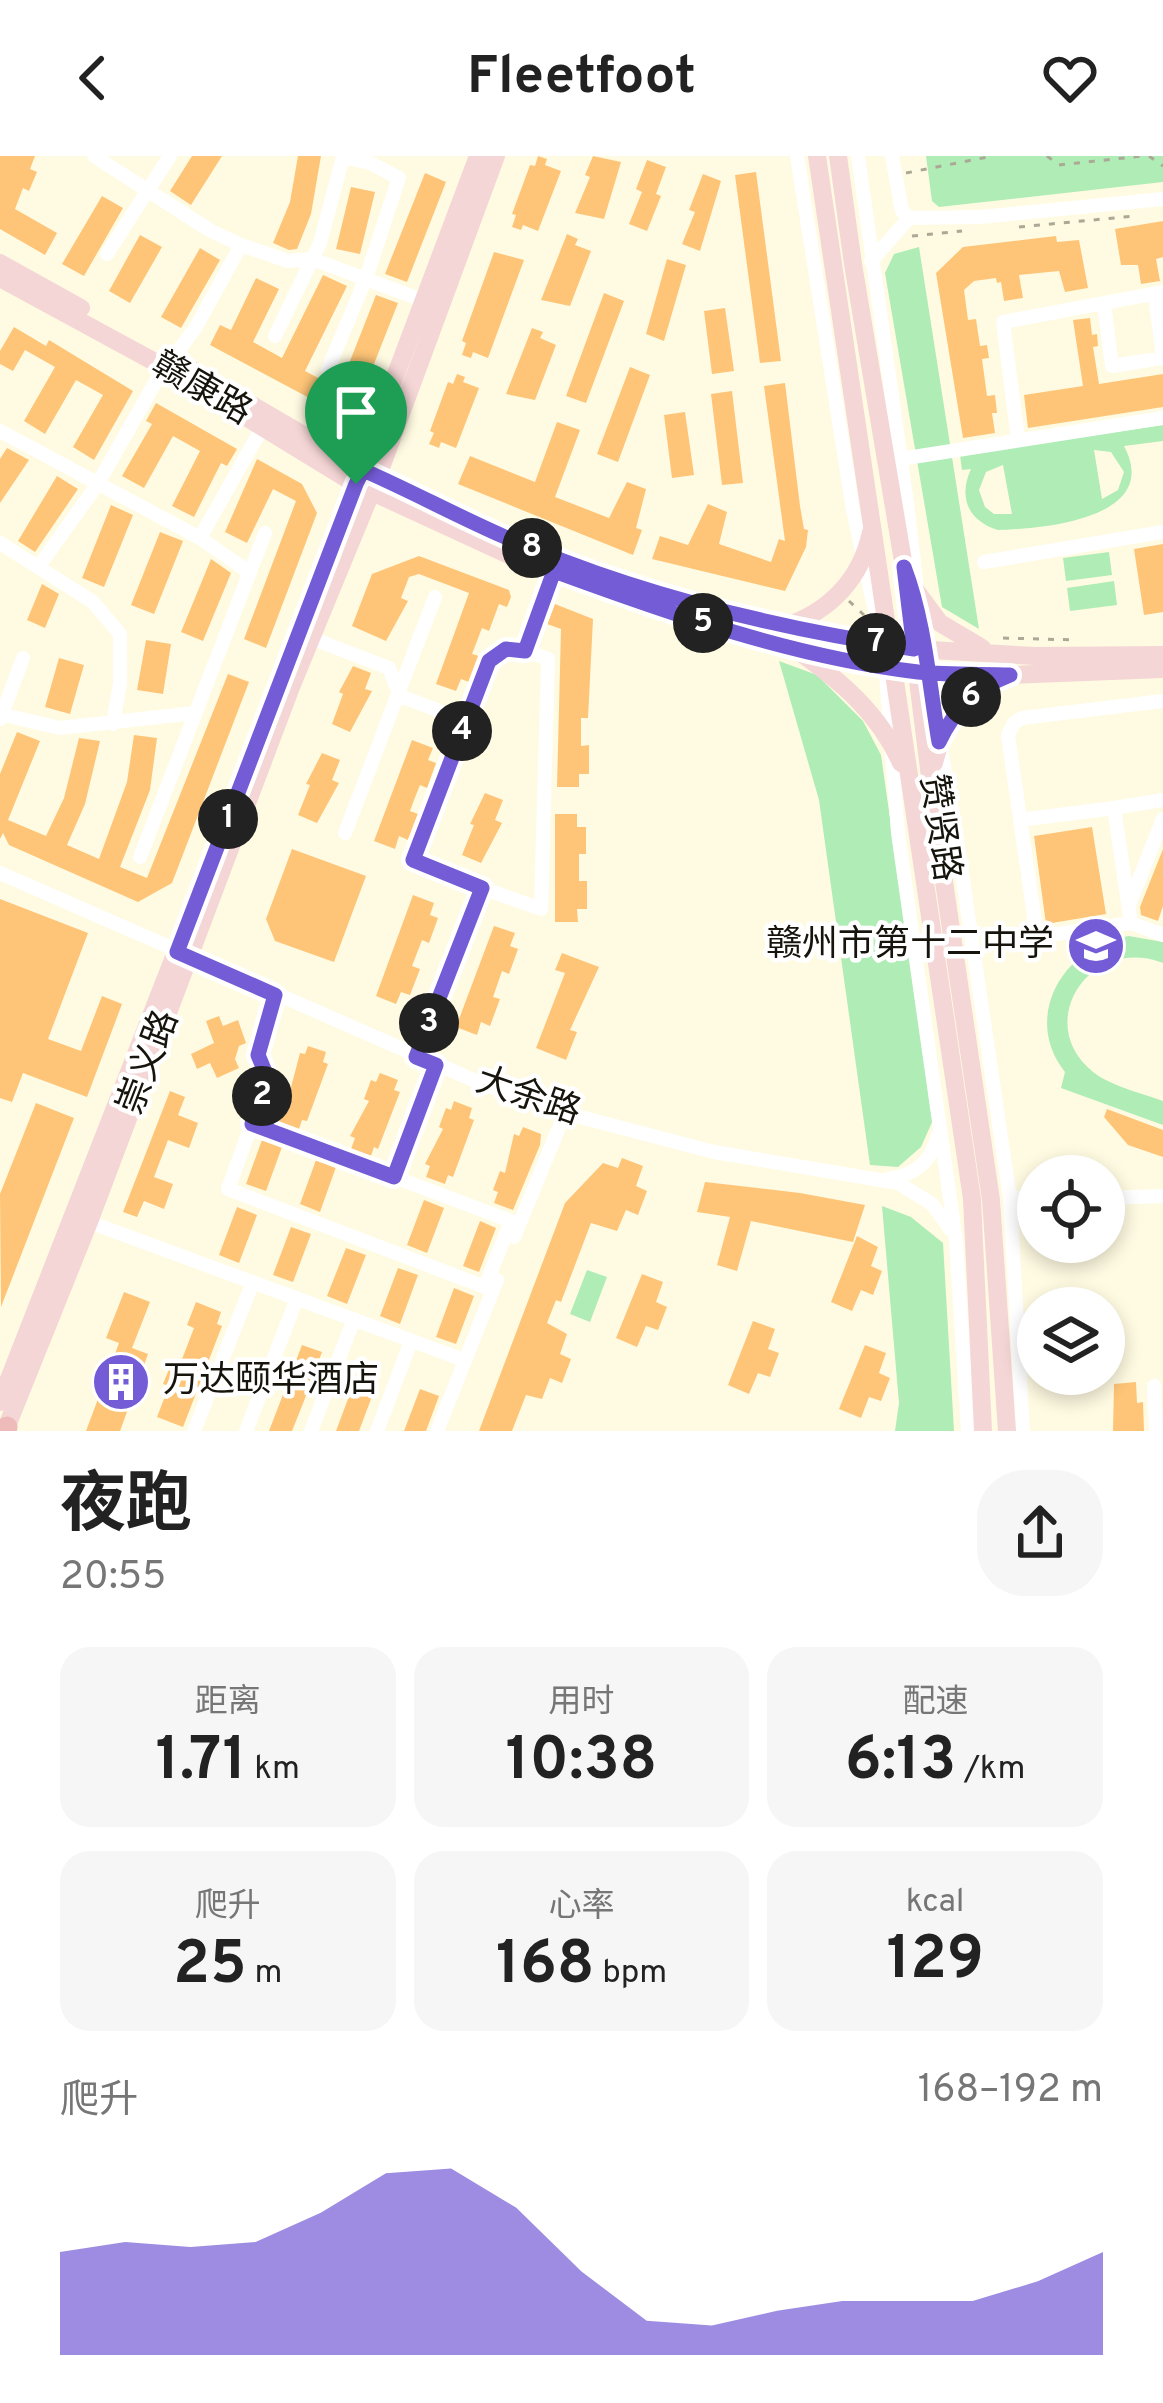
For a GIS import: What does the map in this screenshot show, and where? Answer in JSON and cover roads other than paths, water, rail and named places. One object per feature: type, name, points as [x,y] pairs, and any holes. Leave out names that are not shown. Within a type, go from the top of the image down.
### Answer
[{"type":"main road","name":"崇义路","points":[[0,1402],[311,638],[478,156]]},
{"type":"main road","name":"崇义路","points":[[6,1430],[89,1222],[183,955],[496,156]]},
{"type":"main road","name":"赞贤路","points":[[818,156],[872,516],[889,667],[972,1198],[983,1431]]},
{"type":"main road","name":"赞贤路","points":[[838,156],[919,650],[932,785],[992,1200],[1007,1431]]},
{"type":"main road","name":"赣康路","points":[[0,263],[367,481],[630,584],[889,667],[922,672],[1163,655]]},
{"type":"main road","name":"赣康路","points":[[0,278],[168,363],[263,426],[507,554],[675,616],[1010,665],[1163,669]]},
{"type":"main road","points":[[872,516],[865,555],[853,577],[835,598],[786,634],[854,695],[893,746],[906,773],[911,802]]},
{"type":"main road","points":[[904,567],[931,614],[962,639],[1010,665],[965,702],[939,742],[932,785]]},
{"type":"street","points":[[94,156],[241,245],[288,262],[312,259],[425,301]]},
{"type":"street","points":[[107,254],[170,156]]},
{"type":"street","points":[[275,336],[312,259],[344,156],[400,178],[366,278],[328,368]]},
{"type":"street","points":[[796,156],[853,511],[886,645]]},
{"type":"street","points":[[858,156],[917,594],[919,650]]},
{"type":"street","points":[[892,156],[902,211],[909,218],[980,218],[1163,199]]},
{"type":"street","points":[[871,261],[909,218]]},
{"type":"street","points":[[40,566],[97,485],[168,363],[196,327],[241,245]]},
{"type":"street","points":[[1018,440],[1004,322],[1159,294],[1162,358],[1112,366],[1104,304]]},
{"type":"street","points":[[900,459],[1163,418]]},
{"type":"street","points":[[200,538],[263,426]]},
{"type":"street","points":[[0,431],[200,538],[249,572]]},
{"type":"street","points":[[984,562],[1163,532]]},
{"type":"street","points":[[140,857],[265,533]]},
{"type":"street","points":[[0,543],[93,602],[120,634],[120,683],[113,724]]},
{"type":"street","points":[[525,651],[554,571]]},
{"type":"street","points":[[345,833],[435,597]]},
{"type":"street","points":[[311,638],[389,668],[400,696],[466,722]]},
{"type":"street","points":[[506,649],[525,651],[548,659],[541,909],[413,860],[492,656],[506,649]]},
{"type":"street","points":[[23,658],[0,716],[60,728],[195,713]]},
{"type":"street","points":[[889,667],[898,833],[956,1241],[968,1431]]},
{"type":"street","points":[[922,672],[939,742],[1010,1198],[1023,1431]]},
{"type":"street","points":[[1163,701],[1022,718],[1008,735],[1037,937],[1129,915],[1163,935]]},
{"type":"street","points":[[1020,820],[1163,800]]},
{"type":"street","points":[[1114,808],[1129,915]]},
{"type":"street","points":[[1129,915],[1163,819]]},
{"type":"street","name":"大余路","points":[[0,872],[416,1057],[565,1113],[714,1152],[898,1183],[923,1197],[946,1220],[956,1241]]},
{"type":"street","points":[[416,1057],[482,888]]},
{"type":"street","points":[[252,1124],[511,1222],[485,1287],[228,1189],[268,1079],[258,1055],[275,995]]},
{"type":"street","points":[[876,1180],[909,1174],[933,1151],[951,1054]]},
{"type":"street","points":[[394,1177],[436,1065]]},
{"type":"street","points":[[973,1066],[997,1112]]},
{"type":"street","points":[[436,1431],[565,1113]]},
{"type":"street","points":[[1125,1197],[1163,1196]]},
{"type":"street","points":[[1010,1198],[1017,1198]]},
{"type":"street","points":[[89,1222],[464,1360]]},
{"type":"street","points":[[956,1241],[976,1292]]},
{"type":"street","points":[[1000,1314],[1013,1258]]},
{"type":"street","points":[[194,1431],[254,1282]]},
{"type":"street","points":[[246,1431],[297,1298]]},
{"type":"street","points":[[311,1431],[354,1319]]},
{"type":"street","points":[[377,1431],[411,1341]]},
{"type":"street","points":[[1154,1386],[1156,1431]]},
{"type":"place","name":"赣州市第十二中学","points":[[1096,946]]},
{"type":"place","name":"万达颐华酒店","points":[[121,1382]]}]
